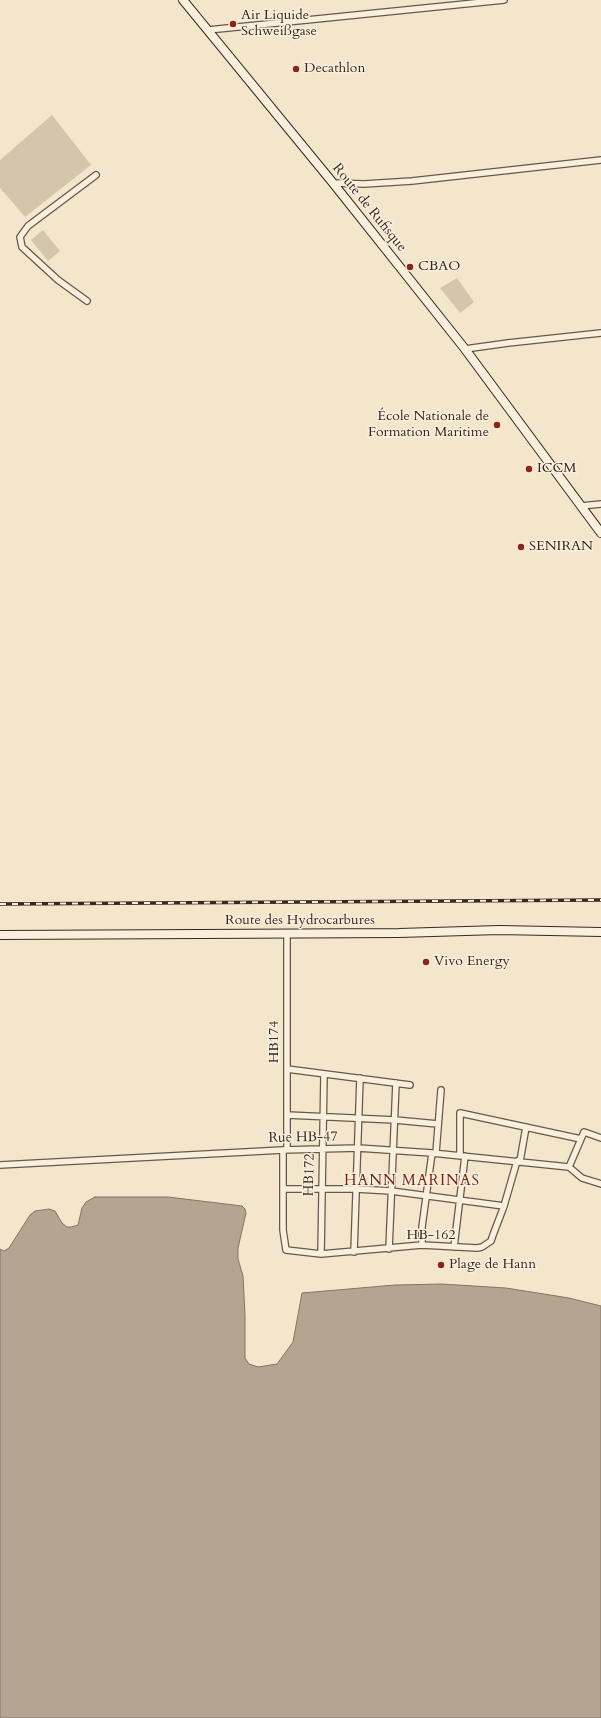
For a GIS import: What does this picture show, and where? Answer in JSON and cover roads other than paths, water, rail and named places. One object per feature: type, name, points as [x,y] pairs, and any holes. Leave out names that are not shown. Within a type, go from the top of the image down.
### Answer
[{"type":"main road","name":"Route de Rufisque","points":[[183,0],[333,183],[466,349],[601,533]]},
{"type":"main road","name":"Route des Hydrocarbures","points":[[0,935],[287,934],[492,930],[601,932]]},
{"type":"street","points":[[208,30],[504,0]]},
{"type":"street","points":[[333,183],[364,184],[412,181],[601,160]]},
{"type":"street","points":[[87,301],[58,280],[22,247],[20,237],[28,226],[96,175]]},
{"type":"street","points":[[466,349],[601,333]]},
{"type":"street","points":[[581,506],[601,504]]},
{"type":"street","name":"HB174","points":[[286,1250],[283,1230],[283,1189],[287,1115],[287,934]]},
{"type":"street","points":[[287,1069],[410,1085]]},
{"type":"street","name":"HB172","points":[[321,1254],[324,1074]]},
{"type":"street","points":[[354,1252],[360,1078]]},
{"type":"street","points":[[389,1249],[396,1083]]},
{"type":"street","points":[[422,1245],[422,1227],[426,1194],[434,1153],[441,1090]]},
{"type":"street","points":[[454,1247],[460,1199],[463,1156],[460,1113],[581,1139]]},
{"type":"street","points":[[287,1115],[395,1120],[438,1124]]},
{"type":"street","name":"HB-162","points":[[286,1250],[321,1254],[422,1245],[477,1248],[488,1244],[504,1206],[518,1161],[526,1127]]},
{"type":"street","points":[[569,1167],[584,1132],[601,1138]]},
{"type":"street","name":"Rue HB-47","points":[[0,1165],[323,1148],[358,1148],[434,1153],[569,1167],[582,1178],[601,1184]]},
{"type":"street","points":[[283,1189],[356,1189],[391,1191],[426,1194],[504,1206]]},
{"type":"railway","points":[[0,904],[601,900]]},
{"type":"place","name":"Air Liquide Schweißgase","points":[[233,24]]},
{"type":"place","name":"Decathlon","points":[[296,69]]},
{"type":"place","name":"CBAO","points":[[410,267]]},
{"type":"place","name":"École Nationale de Formation Maritime","points":[[497,425]]},
{"type":"place","name":"ICCM","points":[[529,469]]},
{"type":"place","name":"SENIRAN","points":[[521,547]]},
{"type":"place","name":"Vivo Energy","points":[[426,962]]},
{"type":"place","name":"Plage de Hann","points":[[441,1265]]},
{"type":"district","name":"HANN MARINAS","points":[[412,1182]]}]
